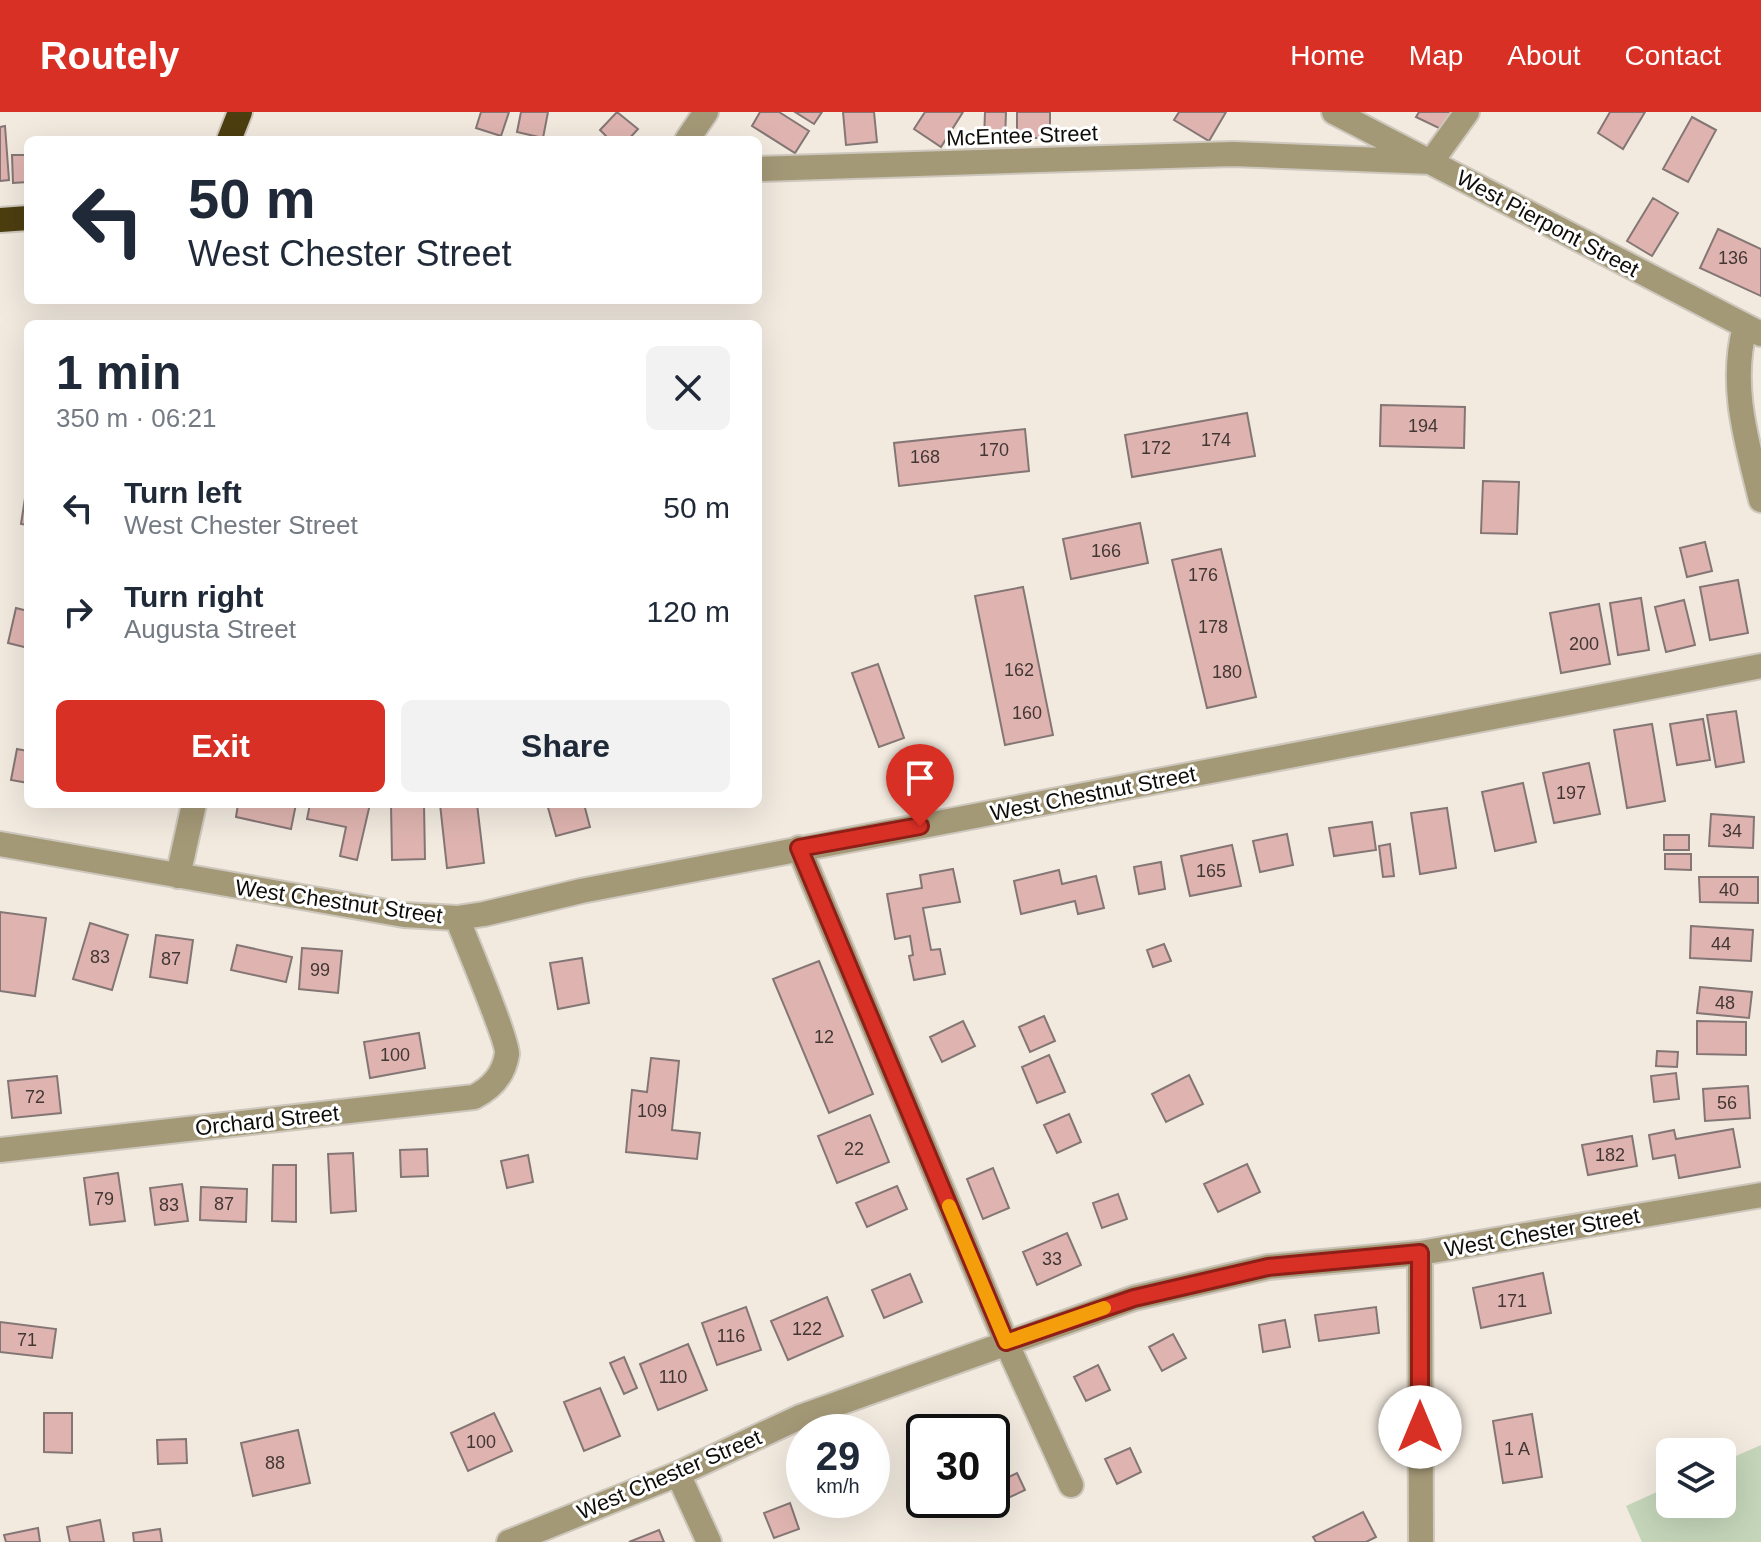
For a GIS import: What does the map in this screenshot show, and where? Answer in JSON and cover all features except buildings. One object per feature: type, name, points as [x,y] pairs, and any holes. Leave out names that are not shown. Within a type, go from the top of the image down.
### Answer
[{"type":"highway","points":[[231,136],[240,112]]},
{"type":"highway","points":[[0,220],[24,218]]},
{"type":"street","points":[[690,136],[706,112]]},
{"type":"street","name":"West Pierpont Street","points":[[1334,112],[1753,330]]},
{"type":"street","points":[[1431,162],[1467,112]]},
{"type":"street","name":"McEntee Street","points":[[762,169],[1233,154],[1431,162]]},
{"type":"street","points":[[1753,330],[1738,353],[1737,382],[1754,429],[1761,500]]},
{"type":"street","name":"West Chestnut Street","points":[[0,844],[404,915],[457,918],[799,848],[1761,666]]},
{"type":"street","points":[[178,876],[193,808]]},
{"type":"street","points":[[799,848],[1006,1342],[1071,1485]]},
{"type":"street","name":"Orchard Street","points":[[0,1150],[474,1097],[498,1080],[508,1052],[457,918]]},
{"type":"street","name":"West Chester Street","points":[[509,1542],[678,1474],[800,1417],[1134,1298],[1268,1267],[1420,1253],[1761,1195]]},
{"type":"street","points":[[1420,1253],[1421,1542]]},
{"type":"street","points":[[678,1474],[709,1542]]},
{"type":"green space","points":[[1761,1445],[1761,1542],[1642,1542],[1626,1506],[1656,1492],[1656,1518],[1736,1518],[1736,1456]]},
{"type":"slow traffic","points":[[949,1206],[1006,1342],[1104,1308]]},
{"type":"route","points":[[920,826],[799,848],[1006,1342],[1134,1298],[1268,1267],[1420,1253],[1420,1427]]}]
